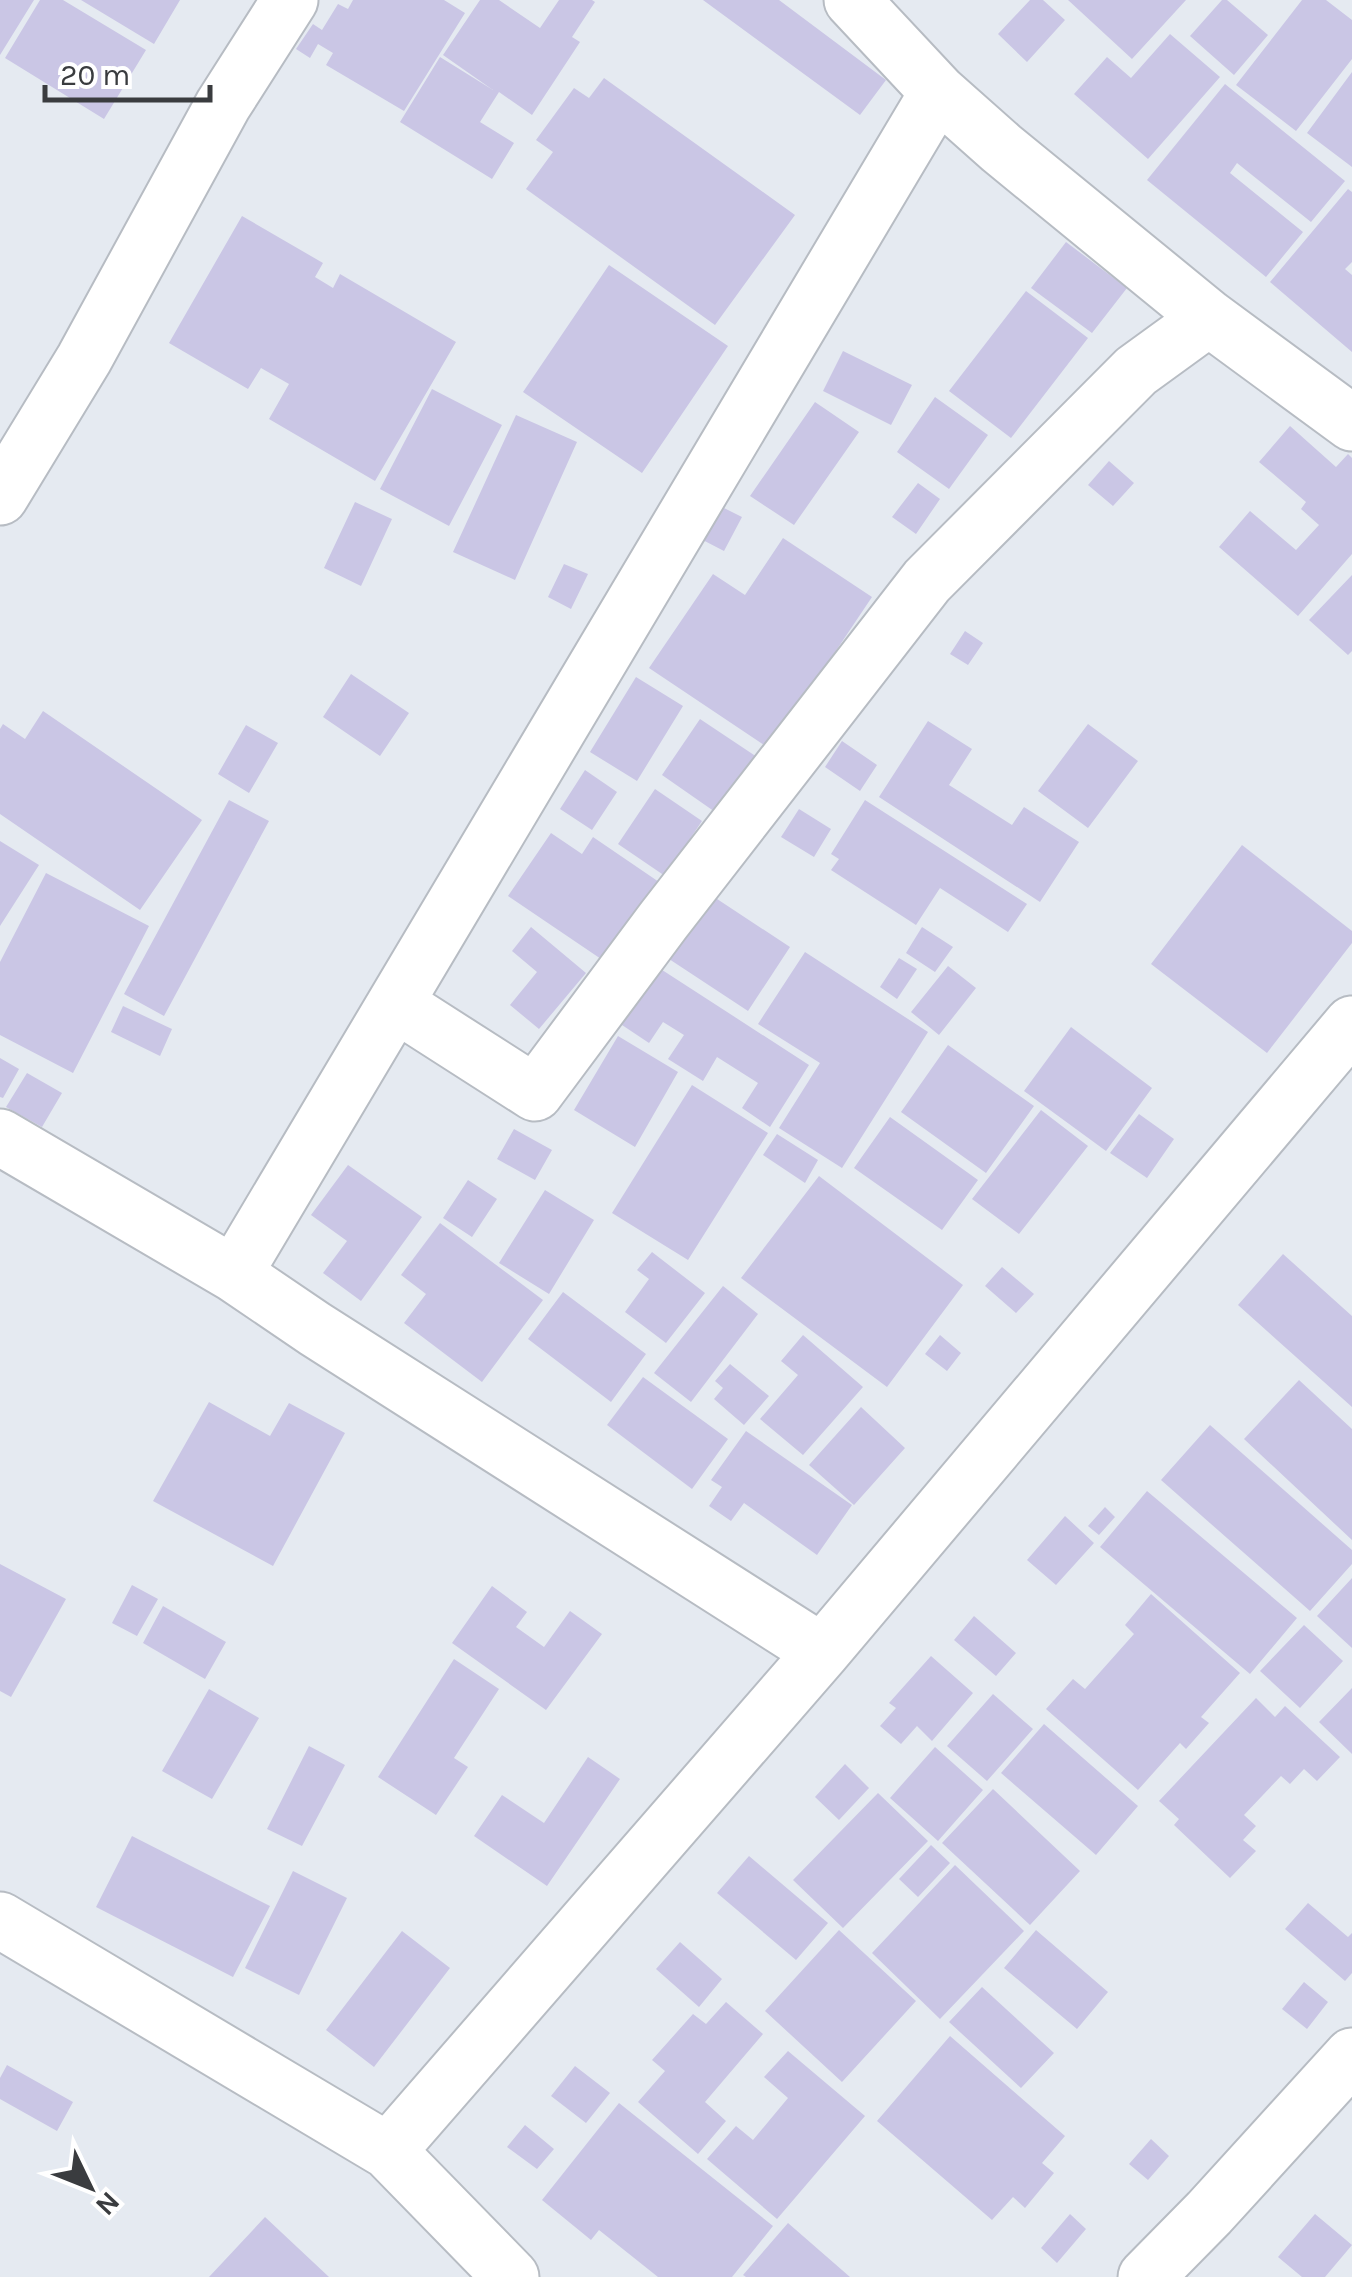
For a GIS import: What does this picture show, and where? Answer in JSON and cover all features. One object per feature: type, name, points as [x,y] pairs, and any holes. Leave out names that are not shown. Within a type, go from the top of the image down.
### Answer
[{"type":"street","points":[[0,498],[84,358],[224,105],[290,0]]},
{"type":"street","points":[[852,0],[938,92],[1001,148],[1209,318],[1352,423]]},
{"type":"street","points":[[234,1274],[938,92]]},
{"type":"street","points":[[396,1004],[535,1093],[926,581],[1136,371],[1209,318]]},
{"type":"street","points":[[388,2151],[822,1652],[1352,1024]]},
{"type":"street","points":[[0,1137],[234,1274],[822,1652]]},
{"type":"street","points":[[0,1920],[388,2151],[511,2277]]},
{"type":"street","points":[[1146,2277],[1344,2080]]},
{"type":"building","points":[[0,0],[34,0],[0,55]]},
{"type":"building","points":[[40,0],[63,0],[146,50],[104,119],[5,58]]},
{"type":"building","points":[[81,0],[180,0],[154,44]]},
{"type":"building","points":[[353,0],[444,0],[465,13],[404,111],[326,65],[333,53],[318,44],[310,58],[296,49],[313,24],[322,30],[338,4],[348,9]]},
{"type":"building","points":[[480,0],[499,0],[540,28],[559,0],[595,2],[572,37],[580,42],[532,115],[499,92],[480,122],[514,143],[492,179],[400,122],[440,57],[493,90],[443,55]]},
{"type":"building","points":[[703,0],[779,0],[886,80],[860,115]]},
{"type":"building","points":[[1030,0],[1043,0],[1065,20],[1027,62],[998,34]]},
{"type":"building","points":[[1068,0],[1186,0],[1132,59]]},
{"type":"building","points":[[1222,0],[1227,0],[1268,35],[1234,75],[1190,36]]},
{"type":"building","points":[[1302,0],[1326,0],[1352,20],[1352,59],[1296,131],[1236,85]]},
{"type":"building","points":[[1170,34],[1220,77],[1148,159],[1074,94],[1107,57],[1131,78]]},
{"type":"building","points":[[1352,72],[1352,167],[1307,133]]},
{"type":"building","points":[[604,78],[795,215],[715,325],[526,189],[553,152],[536,140],[574,88],[589,98]]},
{"type":"building","points":[[1225,84],[1345,181],[1311,222],[1237,163],[1230,173],[1303,232],[1266,277],[1147,180]]},
{"type":"building","points":[[1348,189],[1352,192],[1352,262],[1345,269],[1352,275],[1352,352],[1270,282]]},
{"type":"building","points":[[242,216],[323,263],[315,277],[333,288],[340,274],[456,342],[375,481],[269,419],[289,384],[261,368],[248,389],[169,343]]},
{"type":"building","points":[[1066,242],[1127,288],[1092,333],[1031,288]]},
{"type":"building","points":[[609,265],[728,346],[642,473],[523,392]]},
{"type":"building","points":[[1026,291],[1088,338],[1011,438],[949,391]]},
{"type":"building","points":[[843,351],[912,385],[891,425],[823,391]]},
{"type":"building","points":[[432,389],[502,425],[449,526],[380,489]]},
{"type":"building","points":[[935,397],[988,435],[949,489],[897,452]]},
{"type":"building","points":[[815,402],[859,432],[794,525],[750,496]]},
{"type":"building","points":[[516,415],[577,442],[515,580],[453,552]]},
{"type":"building","points":[[1290,426],[1336,467],[1348,454],[1352,458],[1352,554],[1298,616],[1219,547],[1250,511],[1296,550],[1319,525],[1301,509],[1306,502],[1259,462]]},
{"type":"building","points":[[1109,461],[1134,483],[1113,506],[1088,485]]},
{"type":"building","points":[[918,483],[940,499],[916,534],[892,517]]},
{"type":"building","points":[[355,502],[392,519],[361,586],[324,568]]},
{"type":"building","points":[[714,503],[742,517],[724,551],[697,537]]},
{"type":"building","points":[[783,538],[872,597],[770,749],[649,668],[713,574],[745,595]]},
{"type":"building","points":[[564,564],[588,574],[571,609],[548,597]]},
{"type":"building","points":[[1352,575],[1352,651],[1348,655],[1309,620]]},
{"type":"building","points":[[965,631],[983,643],[968,665],[950,654]]},
{"type":"building","points":[[351,674],[409,713],[380,756],[323,717]]},
{"type":"building","points":[[636,677],[683,706],[637,781],[590,752]]},
{"type":"building","points":[[43,711],[202,820],[140,910],[0,814],[0,729],[3,724],[25,739]]},
{"type":"building","points":[[700,719],[757,757],[718,814],[662,775]]},
{"type":"building","points":[[928,721],[972,749],[949,785],[1012,825],[1024,807],[1079,842],[1040,902],[879,797]]},
{"type":"building","points":[[1088,724],[1138,761],[1088,828],[1038,791]]},
{"type":"building","points":[[246,725],[278,743],[249,793],[218,774]]},
{"type":"building","points":[[842,741],[877,765],[860,791],[825,767]]},
{"type":"building","points":[[585,770],[617,792],[592,830],[560,809]]},
{"type":"building","points":[[655,789],[702,821],[665,876],[618,844]]},
{"type":"building","points":[[229,800],[269,821],[164,1016],[124,994]]},
{"type":"building","points":[[865,800],[1027,904],[1008,932],[940,888],[916,925],[831,870],[839,859],[831,854]]},
{"type":"building","points":[[799,809],[831,829],[814,857],[781,837]]},
{"type":"building","points":[[551,833],[582,854],[593,837],[659,882],[604,961],[508,896]]},
{"type":"building","points":[[0,841],[39,865],[0,926]]},
{"type":"building","points":[[1242,845],[1352,931],[1352,943],[1267,1053],[1151,964]]},
{"type":"building","points":[[46,873],[149,926],[73,1073],[0,1035],[0,962]]},
{"type":"building","points":[[708,893],[790,947],[748,1011],[666,957]]},
{"type":"building","points":[[531,927],[586,973],[539,1029],[510,1005],[537,972],[512,951]]},
{"type":"building","points":[[922,927],[953,947],[935,972],[906,953]]},
{"type":"building","points":[[805,952],[928,1032],[842,1168],[779,1128],[820,1063],[758,1024]]},
{"type":"building","points":[[899,958],[917,969],[897,999],[880,987]]},
{"type":"building","points":[[656,966],[809,1065],[770,1127],[742,1108],[758,1083],[717,1057],[703,1081],[668,1059],[684,1035],[663,1022],[649,1043],[619,1023]]},
{"type":"building","points":[[948,966],[976,988],[939,1035],[911,1012]]},
{"type":"building","points":[[123,1006],[172,1029],[160,1056],[111,1032]]},
{"type":"building","points":[[1071,1027],[1152,1088],[1106,1151],[1024,1091]]},
{"type":"building","points":[[618,1036],[678,1072],[635,1147],[574,1110]]},
{"type":"building","points":[[948,1045],[1034,1106],[986,1173],[901,1112]]},
{"type":"building","points":[[0,1058],[19,1069],[3,1098],[0,1097]]},
{"type":"building","points":[[27,1073],[62,1093],[42,1127],[6,1107]]},
{"type":"building","points":[[692,1085],[768,1133],[688,1260],[612,1213]]},
{"type":"building","points":[[1041,1110],[1088,1146],[1019,1234],[972,1199]]},
{"type":"building","points":[[1139,1114],[1174,1139],[1147,1178],[1110,1153]]},
{"type":"building","points":[[890,1117],[978,1180],[942,1230],[854,1168]]},
{"type":"building","points":[[514,1129],[552,1150],[535,1180],[497,1159]]},
{"type":"building","points":[[777,1134],[818,1160],[805,1183],[763,1155]]},
{"type":"building","points":[[348,1165],[422,1217],[361,1301],[323,1273],[347,1241],[311,1215]]},
{"type":"building","points":[[819,1176],[963,1285],[887,1387],[741,1278]]},
{"type":"building","points":[[468,1180],[497,1199],[472,1237],[443,1218]]},
{"type":"building","points":[[545,1190],[594,1220],[549,1294],[499,1263]]},
{"type":"building","points":[[440,1223],[543,1300],[482,1382],[404,1323],[426,1294],[401,1275]]},
{"type":"building","points":[[652,1252],[705,1293],[666,1343],[625,1312],[649,1279],[637,1270]]},
{"type":"building","points":[[1283,1254],[1352,1316],[1352,1407],[1238,1305]]},
{"type":"building","points":[[1002,1267],[1034,1294],[1016,1313],[985,1286]]},
{"type":"building","points":[[723,1286],[758,1314],[691,1402],[654,1373]]},
{"type":"building","points":[[563,1292],[646,1354],[611,1402],[528,1339]]},
{"type":"building","points":[[803,1335],[863,1387],[803,1455],[760,1419],[798,1375],[781,1361]]},
{"type":"building","points":[[940,1335],[961,1353],[947,1371],[925,1354]]},
{"type":"building","points":[[730,1364],[769,1396],[744,1425],[714,1399],[723,1388],[715,1381]]},
{"type":"building","points":[[643,1377],[728,1439],[692,1489],[607,1425]]},
{"type":"building","points":[[1299,1380],[1352,1429],[1352,1540],[1244,1439]]},
{"type":"building","points":[[209,1402],[270,1436],[289,1403],[345,1433],[273,1566],[153,1501]]},
{"type":"building","points":[[861,1407],[905,1448],[854,1505],[809,1465]]},
{"type":"building","points":[[1210,1425],[1352,1550],[1352,1564],[1310,1611],[1161,1480]]},
{"type":"building","points":[[746,1431],[852,1505],[817,1555],[744,1503],[731,1521],[709,1506],[722,1487],[711,1480]]},
{"type":"building","points":[[1147,1491],[1297,1618],[1250,1674],[1100,1547]]},
{"type":"building","points":[[1105,1507],[1115,1517],[1099,1535],[1088,1526]]},
{"type":"building","points":[[1065,1516],[1094,1543],[1056,1585],[1027,1560]]},
{"type":"building","points":[[0,1564],[66,1599],[11,1697],[0,1691]]},
{"type":"building","points":[[1352,1578],[1352,1648],[1317,1616]]},
{"type":"building","points":[[132,1585],[158,1599],[137,1636],[112,1623]]},
{"type":"building","points":[[492,1586],[527,1612],[516,1627],[544,1647],[570,1611],[602,1634],[546,1710],[452,1643]]},
{"type":"building","points":[[1151,1594],[1240,1673],[1201,1717],[1209,1723],[1186,1749],[1180,1743],[1138,1790],[1046,1709],[1073,1679],[1085,1689],[1134,1634],[1125,1625]]},
{"type":"building","points":[[163,1606],[226,1642],[205,1679],[143,1643]]},
{"type":"building","points":[[974,1616],[1016,1653],[996,1676],[954,1640]]},
{"type":"building","points":[[1304,1625],[1343,1661],[1300,1708],[1260,1671]]},
{"type":"building","points":[[931,1656],[973,1693],[932,1741],[917,1726],[901,1744],[880,1726],[896,1708],[889,1703]]},
{"type":"building","points":[[454,1659],[499,1689],[454,1758],[468,1767],[436,1815],[378,1777]]},
{"type":"building","points":[[1352,1688],[1352,1754],[1319,1722]]},
{"type":"building","points":[[209,1689],[259,1718],[212,1799],[162,1771]]},
{"type":"building","points":[[993,1694],[1033,1729],[987,1781],[947,1746]]},
{"type":"building","points":[[1256,1698],[1275,1717],[1285,1706],[1340,1757],[1317,1781],[1304,1769],[1290,1784],[1281,1776],[1244,1815],[1256,1826],[1243,1840],[1256,1851],[1230,1878],[1174,1825],[1179,1819],[1159,1801]]},
{"type":"building","points":[[1044,1724],[1138,1806],[1096,1855],[1001,1773]]},
{"type":"building","points":[[309,1746],[345,1765],[302,1846],[267,1829]]},
{"type":"building","points":[[935,1747],[983,1790],[938,1841],[890,1798]]},
{"type":"building","points":[[588,1757],[620,1779],[547,1886],[474,1836],[502,1795],[544,1823]]},
{"type":"building","points":[[845,1764],[869,1788],[839,1820],[815,1797]]},
{"type":"building","points":[[993,1789],[1080,1871],[1030,1925],[942,1843]]},
{"type":"building","points":[[878,1793],[928,1841],[843,1928],[793,1880]]},
{"type":"building","points":[[132,1836],[270,1906],[233,1977],[96,1907]]},
{"type":"building","points":[[931,1845],[950,1863],[918,1897],[899,1879]]},
{"type":"building","points":[[749,1856],[828,1923],[796,1960],[717,1893]]},
{"type":"building","points":[[955,1865],[1024,1931],[940,2019],[872,1953]]},
{"type":"building","points":[[293,1871],[347,1898],[299,1995],[245,1968]]},
{"type":"building","points":[[1308,1903],[1348,1937],[1352,1933],[1352,1973],[1345,1981],[1285,1929]]},
{"type":"building","points":[[839,1930],[916,2001],[842,2082],[765,2011]]},
{"type":"building","points":[[1036,1930],[1108,1992],[1077,2029],[1004,1968]]},
{"type":"building","points":[[402,1931],[450,1968],[374,2067],[326,2030]]},
{"type":"building","points":[[680,1942],[722,1979],[699,2007],[656,1969]]},
{"type":"building","points":[[1304,1982],[1328,2002],[1307,2029],[1282,2009]]},
{"type":"building","points":[[982,1987],[1054,2053],[1021,2088],[949,2022]]},
{"type":"building","points":[[726,2002],[763,2034],[705,2102],[726,2121],[698,2154],[638,2102],[665,2071],[652,2060],[693,2014],[706,2024]]},
{"type":"building","points":[[950,2036],[1065,2136],[1042,2163],[1054,2173],[1025,2208],[1013,2197],[992,2220],[877,2121]]},
{"type":"building","points":[[788,2051],[865,2116],[777,2219],[707,2159],[736,2126],[753,2140],[788,2098],[764,2077]]},
{"type":"building","points":[[7,2065],[73,2102],[57,2131],[0,2099],[0,2078]]},
{"type":"building","points":[[575,2066],[610,2093],[586,2123],[551,2096]]},
{"type":"building","points":[[619,2103],[773,2226],[732,2277],[658,2277],[599,2230],[591,2240],[542,2200]]},
{"type":"building","points":[[525,2125],[554,2149],[537,2169],[507,2147]]},
{"type":"building","points":[[1151,2139],[1169,2156],[1148,2180],[1129,2164]]},
{"type":"building","points":[[1070,2214],[1086,2229],[1057,2263],[1041,2248]]},
{"type":"building","points":[[1315,2214],[1352,2245],[1325,2277],[1302,2277],[1278,2257]]},
{"type":"building","points":[[265,2217],[329,2277],[209,2277]]},
{"type":"building","points":[[788,2223],[850,2277],[743,2275]]}]
